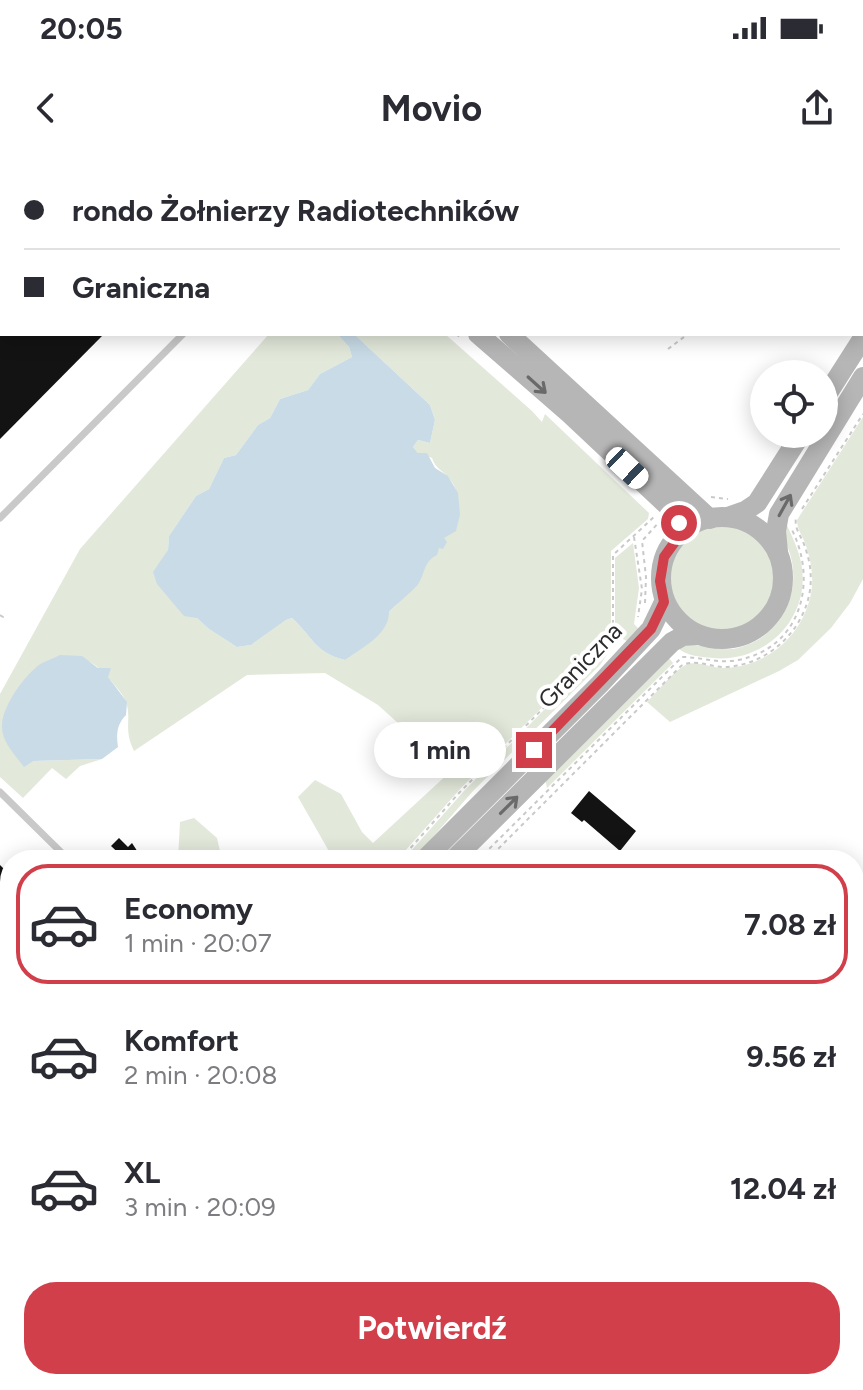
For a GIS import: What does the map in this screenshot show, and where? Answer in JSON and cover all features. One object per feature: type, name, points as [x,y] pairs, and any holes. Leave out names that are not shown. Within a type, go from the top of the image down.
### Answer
[{"type":"main road","points":[[480,336],[570,414],[669,507],[682,532]]},
{"type":"main road","points":[[511,336],[723,512],[758,529],[778,552]]},
{"type":"main road","points":[[838,377],[863,338]]},
{"type":"main road","points":[[792,448],[757,503],[745,511],[723,512],[700,521],[682,532],[664,557],[660,581],[664,602],[678,623],[699,635],[726,639],[741,636],[761,626],[770,616],[779,603],[784,580],[776,531],[779,514],[863,377]]},
{"type":"main road","name":"Graniczna","points":[[434,850],[600,684],[651,629],[664,602]]},
{"type":"main road","name":"Graniczna","points":[[463,850],[672,642],[683,636],[699,635]]},
{"type":"lane","points":[[0,518],[181,336]]},
{"type":"lane","points":[[0,792],[59,850]]},
{"type":"path","points":[[668,349],[685,336]]},
{"type":"path","points":[[497,850],[680,665],[694,662],[726,667],[755,660],[777,647],[797,625],[808,601],[810,575],[805,545],[795,523],[863,414]]},
{"type":"path","points":[[706,495],[716,499],[723,512]]},
{"type":"path","points":[[409,850],[459,793],[605,646],[613,626],[613,555],[652,519]]},
{"type":"path","points":[[488,850],[682,657],[722,662],[739,660],[758,654],[782,636],[799,610],[806,582],[802,552],[791,527]]},
{"type":"path","points":[[634,536],[642,589],[637,621]]},
{"type":"path","points":[[0,615],[3,617],[0,620]]},
{"type":"shaded area","points":[[267,336],[339,336],[349,347],[352,357],[320,374],[308,390],[280,399],[270,418],[258,425],[236,455],[224,458],[209,489],[196,496],[169,536],[163,562],[197,618],[237,647],[251,645],[292,618],[320,648],[345,660],[416,587],[422,568],[446,535],[456,530],[458,503],[453,484],[432,458],[418,453],[413,447],[418,440],[430,443],[435,420],[430,405],[356,336],[447,336],[542,422],[545,414],[649,513],[648,519],[611,551],[611,625],[599,651],[461,788],[406,850],[328,850],[298,797],[315,780],[341,794],[362,832],[373,843],[451,771],[378,705],[325,673],[247,675],[134,751],[125,699],[104,673],[80,658],[52,660],[41,664],[33,761],[102,759],[80,766],[66,779],[52,768],[23,798],[0,777],[0,694],[80,549]]},
{"type":"shaded area","points":[[863,417],[863,579],[850,603],[831,628],[798,660],[670,722],[647,702],[683,666],[692,663],[725,668],[757,661],[784,643],[795,631],[809,602],[812,586],[810,559],[797,520]]},
{"type":"shaded area","points":[[785,521],[802,568],[798,605],[790,621],[765,645],[732,658],[699,657],[678,648],[693,645],[738,648],[764,636],[774,627],[788,604],[792,590],[792,562],[785,538]]},
{"type":"shaded area","points":[[722,525],[742,529],[759,541],[771,558],[775,578],[771,598],[759,615],[742,627],[722,631],[702,627],[685,615],[673,598],[669,578],[673,558],[685,541],[702,529]]},
{"type":"shaded area","points":[[633,543],[639,588],[634,624],[641,631],[629,642],[619,637],[600,665],[473,791],[422,850],[412,850],[464,791],[606,647],[615,624],[615,558]]},
{"type":"shaded area","points":[[668,657],[673,663],[547,788],[545,779]]},
{"type":"shaded area","points":[[194,818],[217,838],[220,850],[179,850],[180,822]]},
{"type":"water","points":[[339,336],[356,336],[430,405],[435,420],[430,443],[418,440],[413,447],[418,453],[427,453],[435,468],[448,476],[458,493],[460,515],[456,531],[444,538],[447,542],[443,549],[439,548],[437,555],[428,562],[415,588],[389,612],[388,620],[379,634],[345,660],[320,648],[292,618],[251,645],[237,647],[197,618],[184,616],[157,584],[153,572],[168,550],[169,536],[196,496],[209,489],[224,458],[236,455],[258,425],[270,418],[280,399],[308,390],[320,374],[352,357],[349,347]]},
{"type":"water","points":[[60,655],[82,656],[98,668],[111,668],[108,677],[127,702],[126,715],[118,730],[118,747],[102,759],[33,761],[24,767],[4,738],[3,719],[16,691],[29,674],[42,663]]},
{"type":"building","points":[[0,336],[102,336],[0,439]]},
{"type":"building","points":[[589,791],[636,831],[619,850],[584,820],[582,822],[571,813]]},
{"type":"building","points":[[119,838],[128,847],[132,843],[137,850],[115,850],[111,846]]},
{"type":"route","points":[[534,750],[651,629],[664,602],[661,568],[669,546],[682,532],[679,523]]}]
